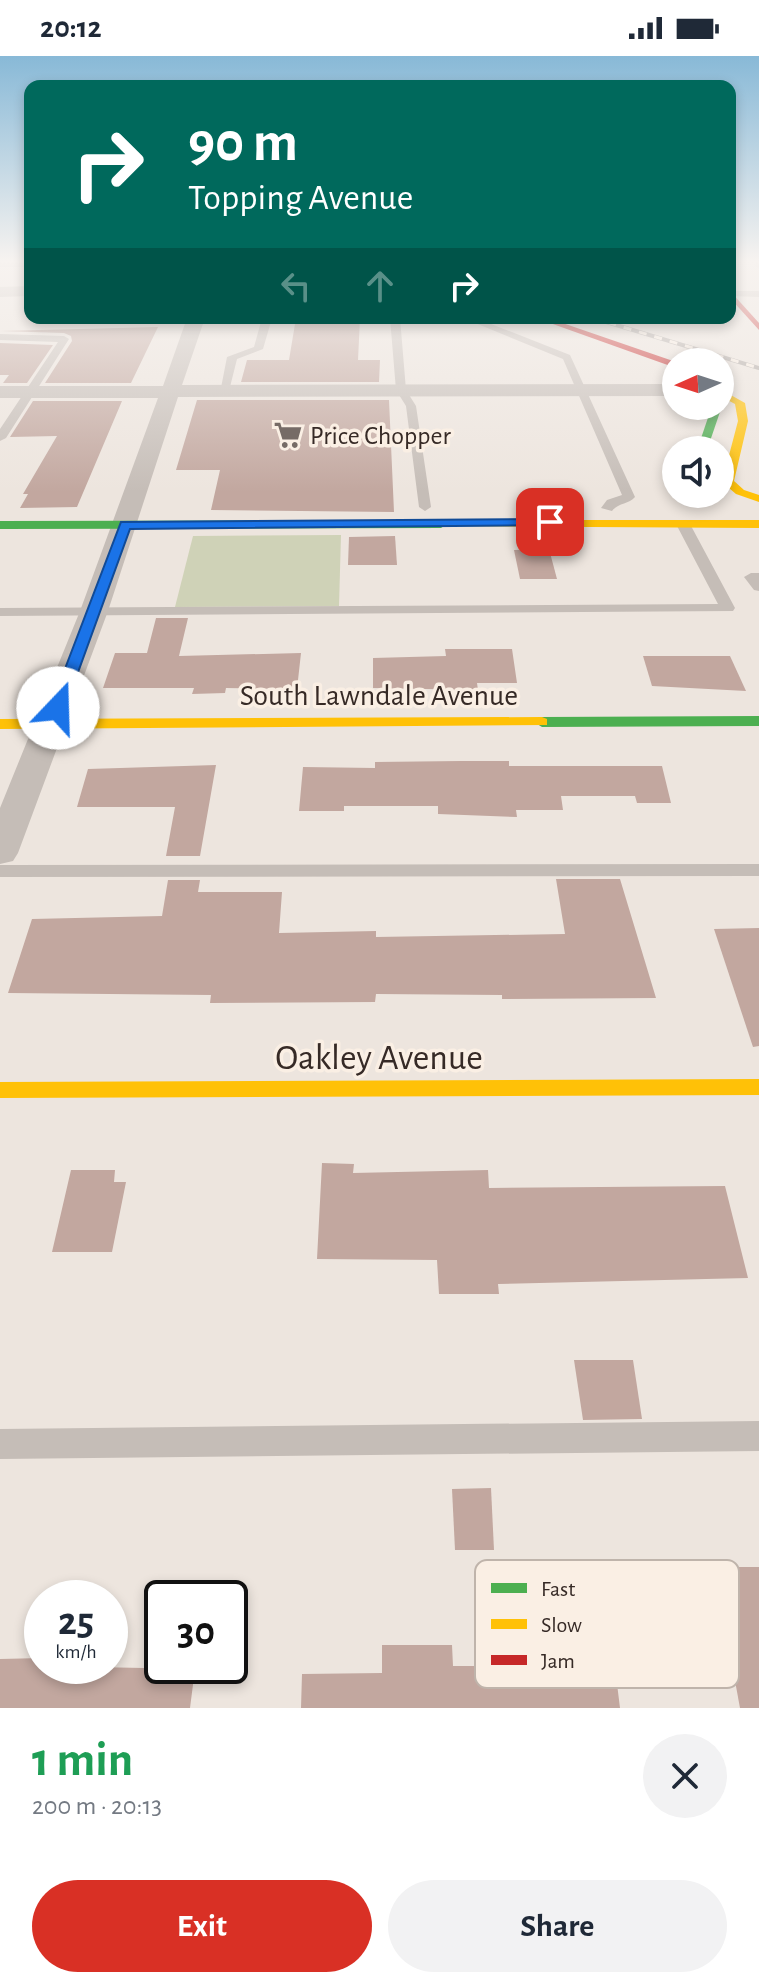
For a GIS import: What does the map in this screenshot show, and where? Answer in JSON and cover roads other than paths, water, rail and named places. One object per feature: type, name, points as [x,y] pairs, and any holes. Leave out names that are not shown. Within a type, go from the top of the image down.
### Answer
[{"type":"street","points":[[0,853],[94,611],[189,338]]},
{"type":"street","points":[[598,338],[662,360]]},
{"type":"street","points":[[0,392],[662,390]]},
{"type":"street","points":[[734,400],[740,403],[743,421],[728,482],[740,492],[759,499]]},
{"type":"street","points":[[734,507],[759,514]]},
{"type":"street","points":[[0,525],[759,524]]},
{"type":"street","name":"South Lawndale Avenue","points":[[0,724],[759,721]]},
{"type":"street","name":"Oakley Avenue","points":[[0,1090],[759,1087]]},
{"type":"lane","points":[[0,438],[64,339],[35,338]]},
{"type":"lane","points":[[224,391],[232,357],[258,349],[261,338]]},
{"type":"lane","points":[[397,338],[401,390],[411,406],[425,507]]},
{"type":"lane","points":[[524,338],[562,352],[582,390],[629,497],[611,503],[607,508]]},
{"type":"lane","points":[[0,612],[728,608],[683,524]]},
{"type":"lane","points":[[759,577],[751,577],[759,587]]},
{"type":"lane","points":[[0,871],[759,870]]},
{"type":"lane","points":[[0,1444],[759,1436]]},
{"type":"railway","points":[[660,338],[759,368]]},
{"type":"place","name":"Price Chopper","points":[[288,435]]}]
